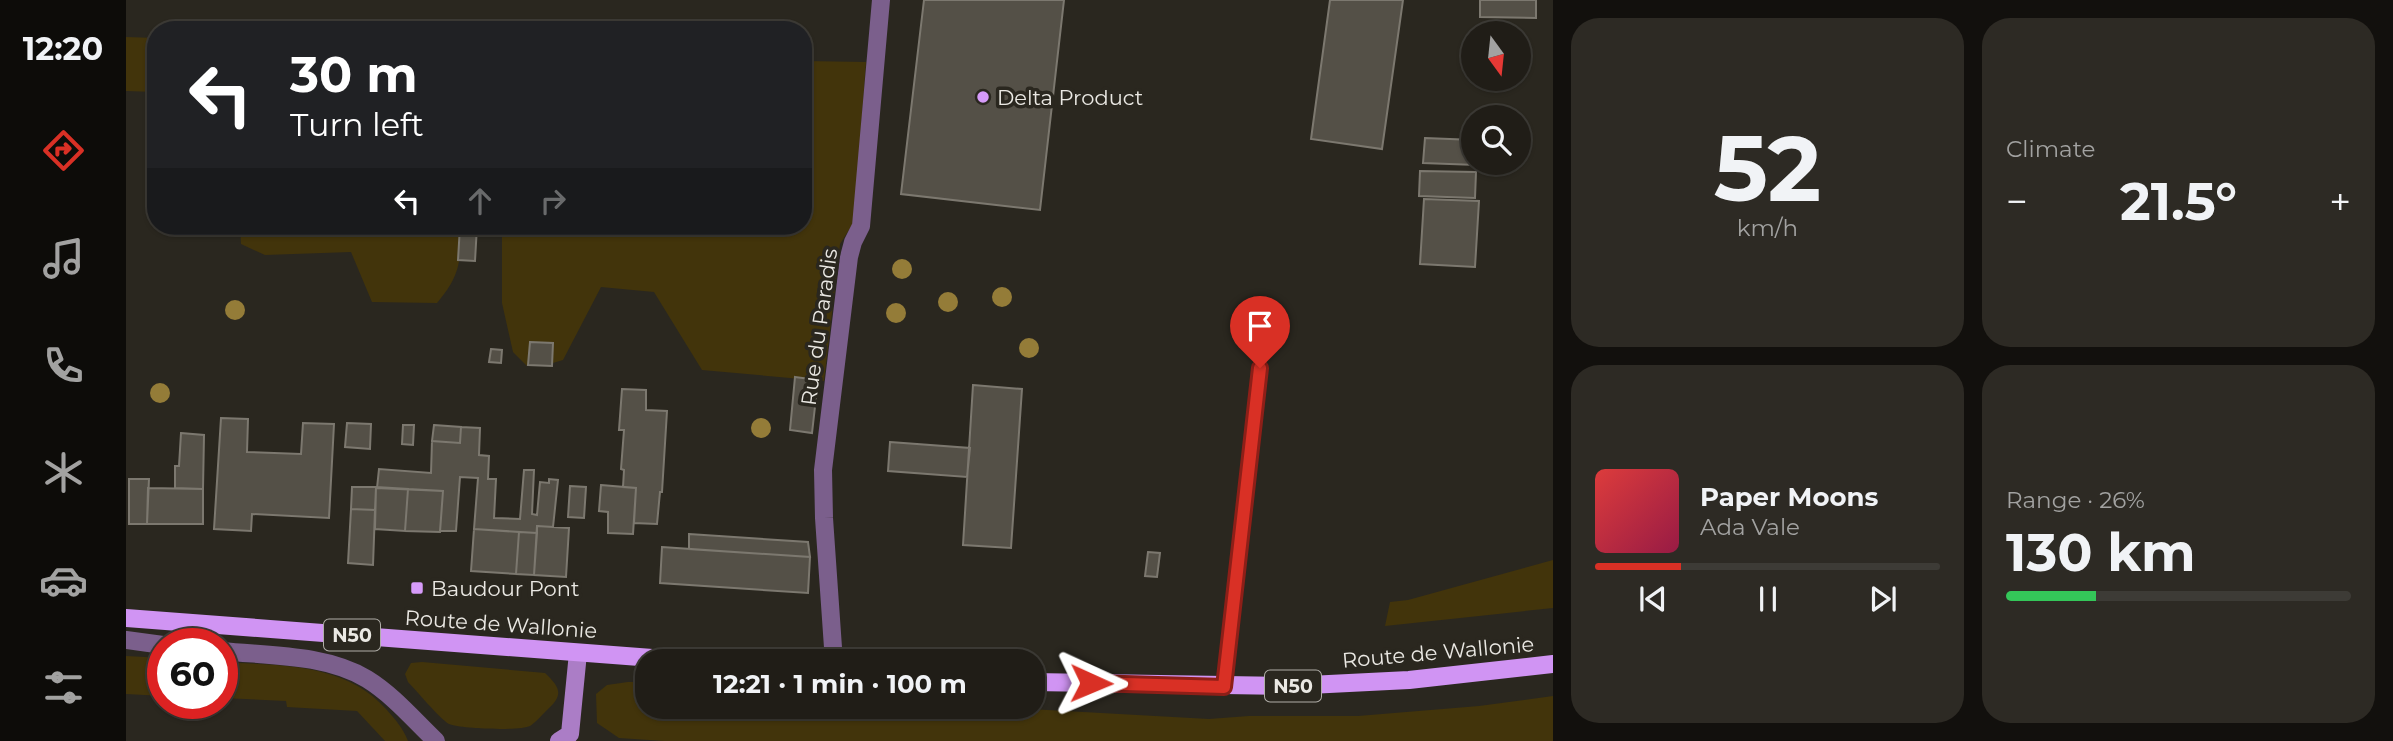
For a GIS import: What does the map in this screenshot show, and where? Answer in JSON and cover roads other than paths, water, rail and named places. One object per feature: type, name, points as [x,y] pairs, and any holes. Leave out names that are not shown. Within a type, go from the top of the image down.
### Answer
[{"type":"main road","name":"Route de Wallonie","points":[[126,618],[635,657]]},
{"type":"main road","points":[[565,738],[578,653]]},
{"type":"main road","name":"Route de Wallonie","points":[[1045,682],[1289,686],[1409,680],[1553,664]]},
{"type":"street","name":"Rue du Paradis","points":[[833,649],[823,470],[849,257],[861,226],[881,0]]},
{"type":"street","points":[[126,640],[147,643]]},
{"type":"street","points":[[238,653],[312,660],[344,669],[366,679],[396,701],[436,741]]},
{"type":"lane","points":[[1224,687],[1260,368]]},
{"type":"place","name":"Delta Product","points":[[983,97]]},
{"type":"place","name":"Baudour Pont","points":[[417,588]]}]
